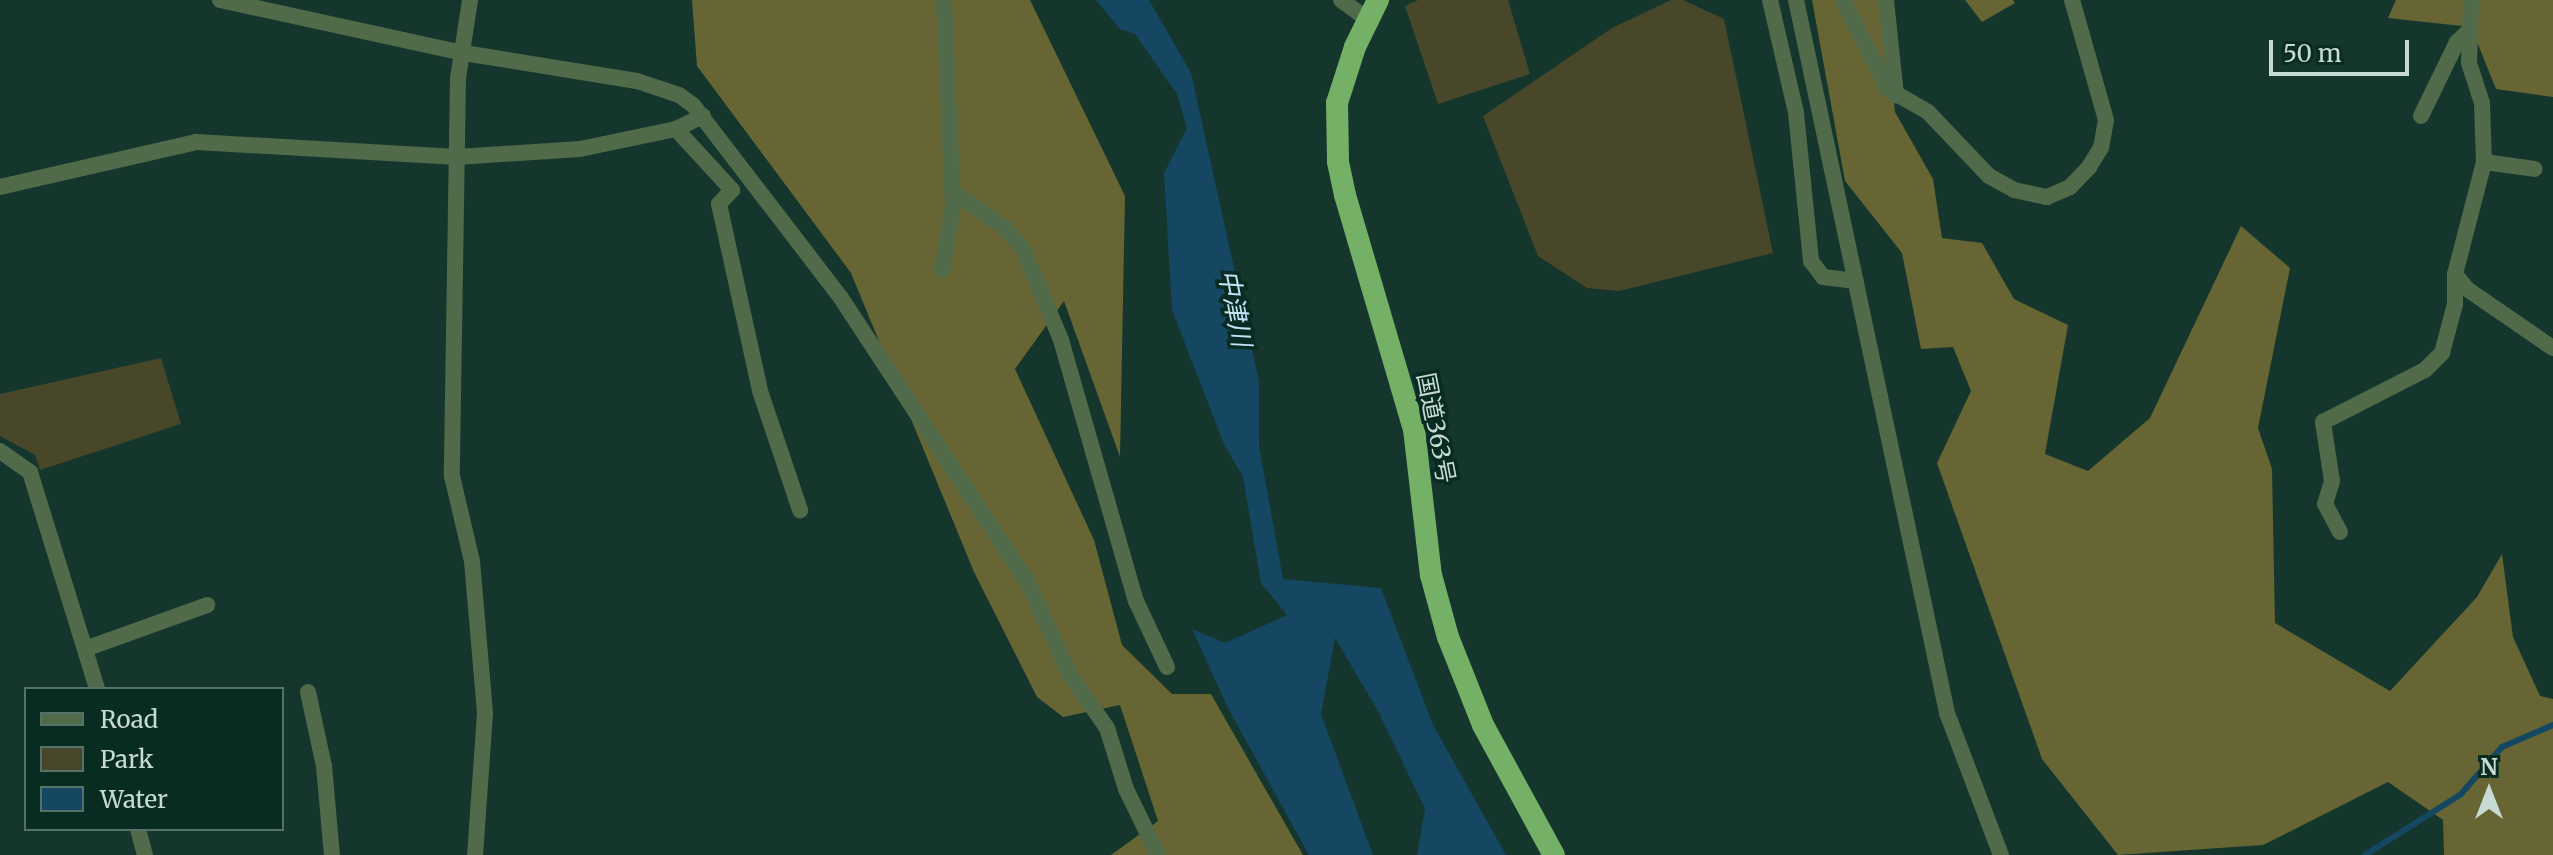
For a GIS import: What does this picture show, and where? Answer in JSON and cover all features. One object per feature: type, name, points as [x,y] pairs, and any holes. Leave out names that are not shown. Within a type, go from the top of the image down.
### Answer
[{"type":"highway","name":"国道363号","points":[[1372,9],[1337,103],[1338,162],[1345,195],[1414,429],[1431,575],[1448,637],[1483,725],[1554,855]]},
{"type":"street","points":[[220,0],[273,4],[464,53],[637,81],[679,95],[703,116],[841,298],[1027,581],[1070,675],[1107,728],[1126,789],[1158,855]]},
{"type":"street","points":[[470,0],[457,157],[452,476],[472,561],[485,713],[475,855]]},
{"type":"street","points":[[942,270],[952,191],[944,0]]},
{"type":"street","points":[[1341,0],[1372,9]]},
{"type":"street","points":[[1770,0],[1796,113],[1811,261],[1823,277],[1856,281]]},
{"type":"street","points":[[1796,0],[1947,713],[2001,855]]},
{"type":"street","points":[[1843,0],[1883,82],[1896,95],[1928,112],[1989,176],[2032,195],[2047,197],[2070,187],[2101,148],[2106,120],[2072,0]]},
{"type":"street","points":[[1886,0],[1896,95]]},
{"type":"street","points":[[2340,532],[2325,504],[2332,481],[2323,422],[2425,370],[2442,353],[2455,304],[2456,255],[2484,162],[2485,127],[2469,63],[2471,0]]},
{"type":"street","points":[[2421,116],[2457,42],[2469,31]]},
{"type":"street","points":[[0,187],[196,142],[457,157],[580,149],[676,129],[703,116]]},
{"type":"street","points":[[676,129],[732,190],[719,204],[760,391],[800,510]]},
{"type":"street","points":[[2484,162],[2535,169]]},
{"type":"street","points":[[952,191],[1005,228],[1023,249],[1061,340],[1136,601],[1167,667]]},
{"type":"street","points":[[2455,275],[2553,348]]},
{"type":"street","points":[[0,451],[30,472],[96,687]]},
{"type":"street","points":[[85,649],[207,605]]},
{"type":"street","points":[[308,692],[324,766],[332,855]]},
{"type":"street","points":[[139,831],[145,855]]},
{"type":"green space","points":[[1418,0],[1508,0],[1530,74],[1438,104],[1405,6]]},
{"type":"green space","points":[[1671,0],[1683,0],[1724,19],[1773,253],[1619,291],[1587,288],[1538,256],[1483,116],[1612,28]]},
{"type":"green space","points":[[161,358],[181,424],[40,470],[35,455],[0,436],[0,394]]},
{"type":"shaded area","points":[[692,0],[1030,0],[1125,196],[1120,457],[1064,301],[1015,369],[1094,540],[1122,645],[1172,694],[1211,694],[1303,855],[1111,855],[1158,821],[1120,705],[1063,717],[1037,697],[974,572],[851,273],[697,66]]},
{"type":"shaded area","points":[[1812,0],[1882,0],[1895,112],[1933,179],[1942,238],[1982,243],[2014,299],[2068,325],[2045,454],[2088,471],[2150,418],[2241,226],[2290,268],[2258,428],[2272,469],[2275,623],[2390,691],[2477,597],[2502,554],[2513,637],[2540,696],[2553,699],[2553,855],[2444,855],[2443,820],[2388,782],[2263,845],[2118,855],[2042,759],[1937,463],[1971,391],[1953,347],[1921,349],[1902,253],[1845,181]]},
{"type":"shaded area","points":[[1965,0],[2013,0],[2015,3],[1982,22]]},
{"type":"shaded area","points":[[2396,0],[2553,0],[2553,97],[2496,89],[2471,27],[2388,18]]},
{"type":"water","name":"中津川","points":[[1096,0],[1149,0],[1191,73],[1259,381],[1259,446],[1283,579],[1381,588],[1433,725],[1506,855],[1417,855],[1425,809],[1378,711],[1335,638],[1321,714],[1373,855],[1309,855],[1228,708],[1192,629],[1225,643],[1287,615],[1261,583],[1243,477],[1224,444],[1172,310],[1164,173],[1187,128],[1177,94],[1135,34],[1120,29]]},
{"type":"waterway","points":[[2365,855],[2461,794],[2502,747],[2553,725]]}]
